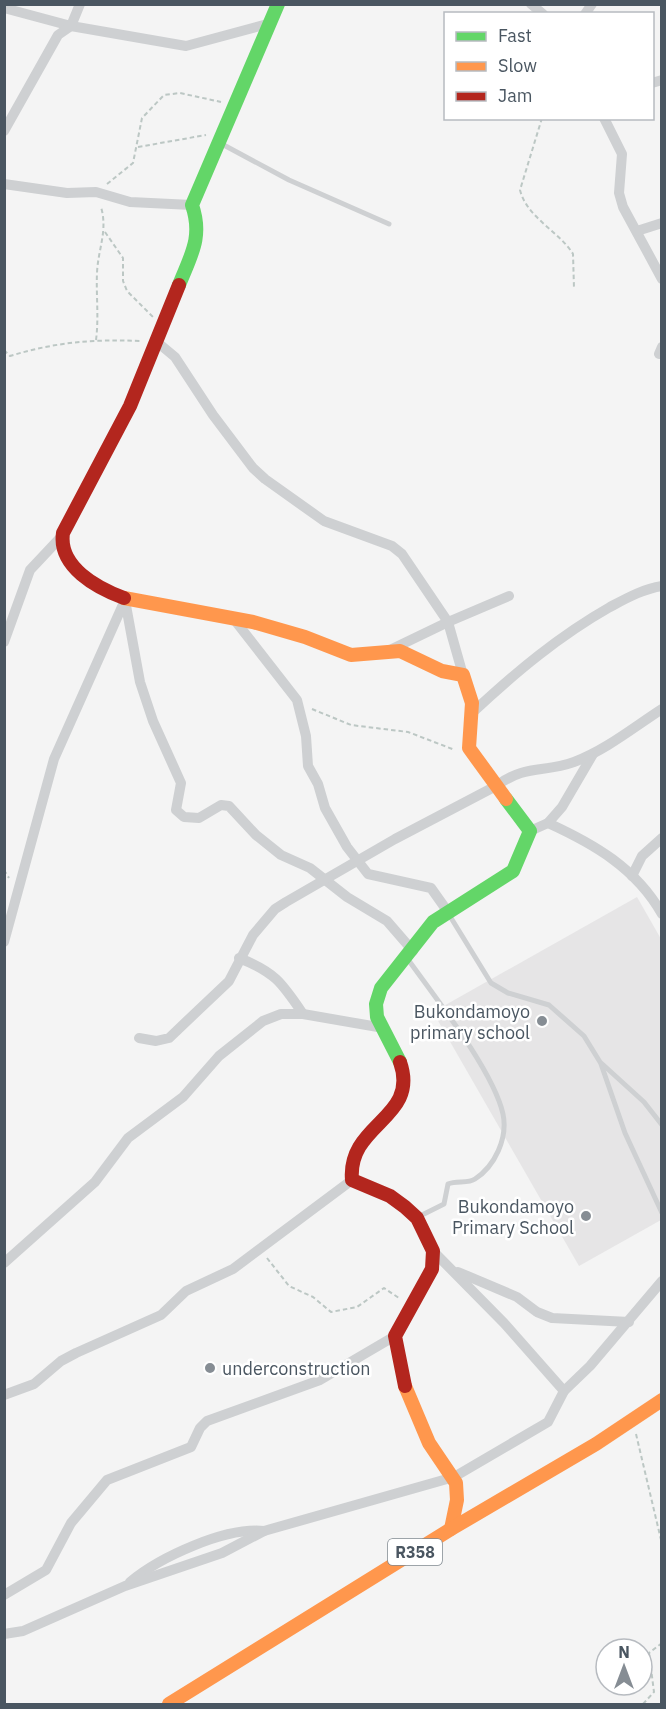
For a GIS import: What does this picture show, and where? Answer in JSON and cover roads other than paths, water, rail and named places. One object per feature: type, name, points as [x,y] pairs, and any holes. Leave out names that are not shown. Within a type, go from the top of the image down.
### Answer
[{"type":"street","points":[[4,131],[58,35],[71,26],[80,4]]},
{"type":"street","points":[[4,642],[30,570],[61,537],[130,406],[196,243],[198,223],[192,205],[278,4]]},
{"type":"street","points":[[4,8],[71,26],[186,46],[271,23]]},
{"type":"street","points":[[605,120],[622,154],[620,201],[662,279]]},
{"type":"street","points":[[4,184],[67,193],[96,192],[130,202],[192,205]]},
{"type":"street","points":[[638,231],[662,223]]},
{"type":"street","points":[[157,342],[175,357],[200,398],[253,468],[324,521],[392,546],[402,554],[448,622],[463,675],[467,681],[473,712],[468,740],[473,756],[530,831],[530,838],[513,871],[433,922],[381,988],[376,999],[378,1027],[403,1070],[404,1084],[400,1100],[393,1111],[358,1147],[351,1164],[352,1180]]},
{"type":"street","points":[[61,537],[64,557],[86,580],[96,588],[125,600],[233,618],[304,636],[348,655],[392,649],[509,596]]},
{"type":"street","points":[[473,712],[533,659],[575,628],[646,588],[662,586]]},
{"type":"street","points":[[125,600],[140,682],[153,721],[181,783],[176,810],[184,817],[199,818],[221,804],[230,806],[256,835],[280,855],[306,866],[327,879],[347,897],[387,921],[410,954]]},
{"type":"street","points":[[4,942],[54,759],[125,600]]},
{"type":"street","points":[[233,618],[297,700],[306,736],[308,766],[335,827],[368,874],[430,888],[448,912]]},
{"type":"street","points":[[392,649],[447,676],[463,675]]},
{"type":"street","points":[[139,1038],[156,1041],[169,1038],[229,981],[253,934],[275,909],[359,860],[523,771],[573,762],[593,754],[662,709]]},
{"type":"street","points":[[530,831],[548,823],[562,807],[593,754]]},
{"type":"street","points":[[548,823],[611,855],[646,888],[662,914]]},
{"type":"street","points":[[632,876],[642,856],[662,838]]},
{"type":"street","points":[[239,958],[263,968],[279,979],[303,1014]]},
{"type":"street","points":[[4,1263],[95,1182],[128,1138],[183,1097],[239,1038],[263,1021],[281,1014],[303,1014],[378,1027]]},
{"type":"street","points":[[352,1180],[390,1196],[417,1218],[433,1251],[504,1323],[564,1391]]},
{"type":"street","points":[[4,1395],[34,1384],[61,1361],[76,1353],[161,1315],[186,1291],[233,1269],[352,1180]]},
{"type":"street","points":[[4,1595],[46,1570],[71,1523],[107,1480],[191,1447],[200,1428],[207,1421],[320,1380],[395,1336],[432,1269],[433,1251]]},
{"type":"street","points":[[452,1270],[517,1297],[537,1312],[552,1318],[629,1322]]},
{"type":"street","points":[[4,1634],[22,1631],[50,1621],[125,1586],[222,1553],[264,1531],[454,1477],[548,1422],[564,1391],[629,1322],[662,1281]]},
{"type":"street","points":[[395,1336],[403,1381],[414,1412],[429,1443],[454,1477],[458,1490],[451,1529]]},
{"type":"street","name":"R358","points":[[170,1704],[662,1400]]},
{"type":"lane","points":[[218,142],[289,180],[389,224]]},
{"type":"lane","points":[[448,912],[491,983],[508,993],[549,1005],[584,1036],[600,1062],[625,1133],[662,1213]]},
{"type":"lane","points":[[410,954],[470,1048],[503,1115],[501,1145],[488,1165],[475,1179],[448,1184],[444,1204],[417,1218]]},
{"type":"lane","points":[[600,1062],[630,1088],[662,1125]]},
{"type":"place","name":"Bukondamoyo primary school","points":[[542,1021]]},
{"type":"place","name":"Bukondamoyo Primary School","points":[[586,1216]]},
{"type":"place","name":"underconstruction","points":[[210,1368]]}]
